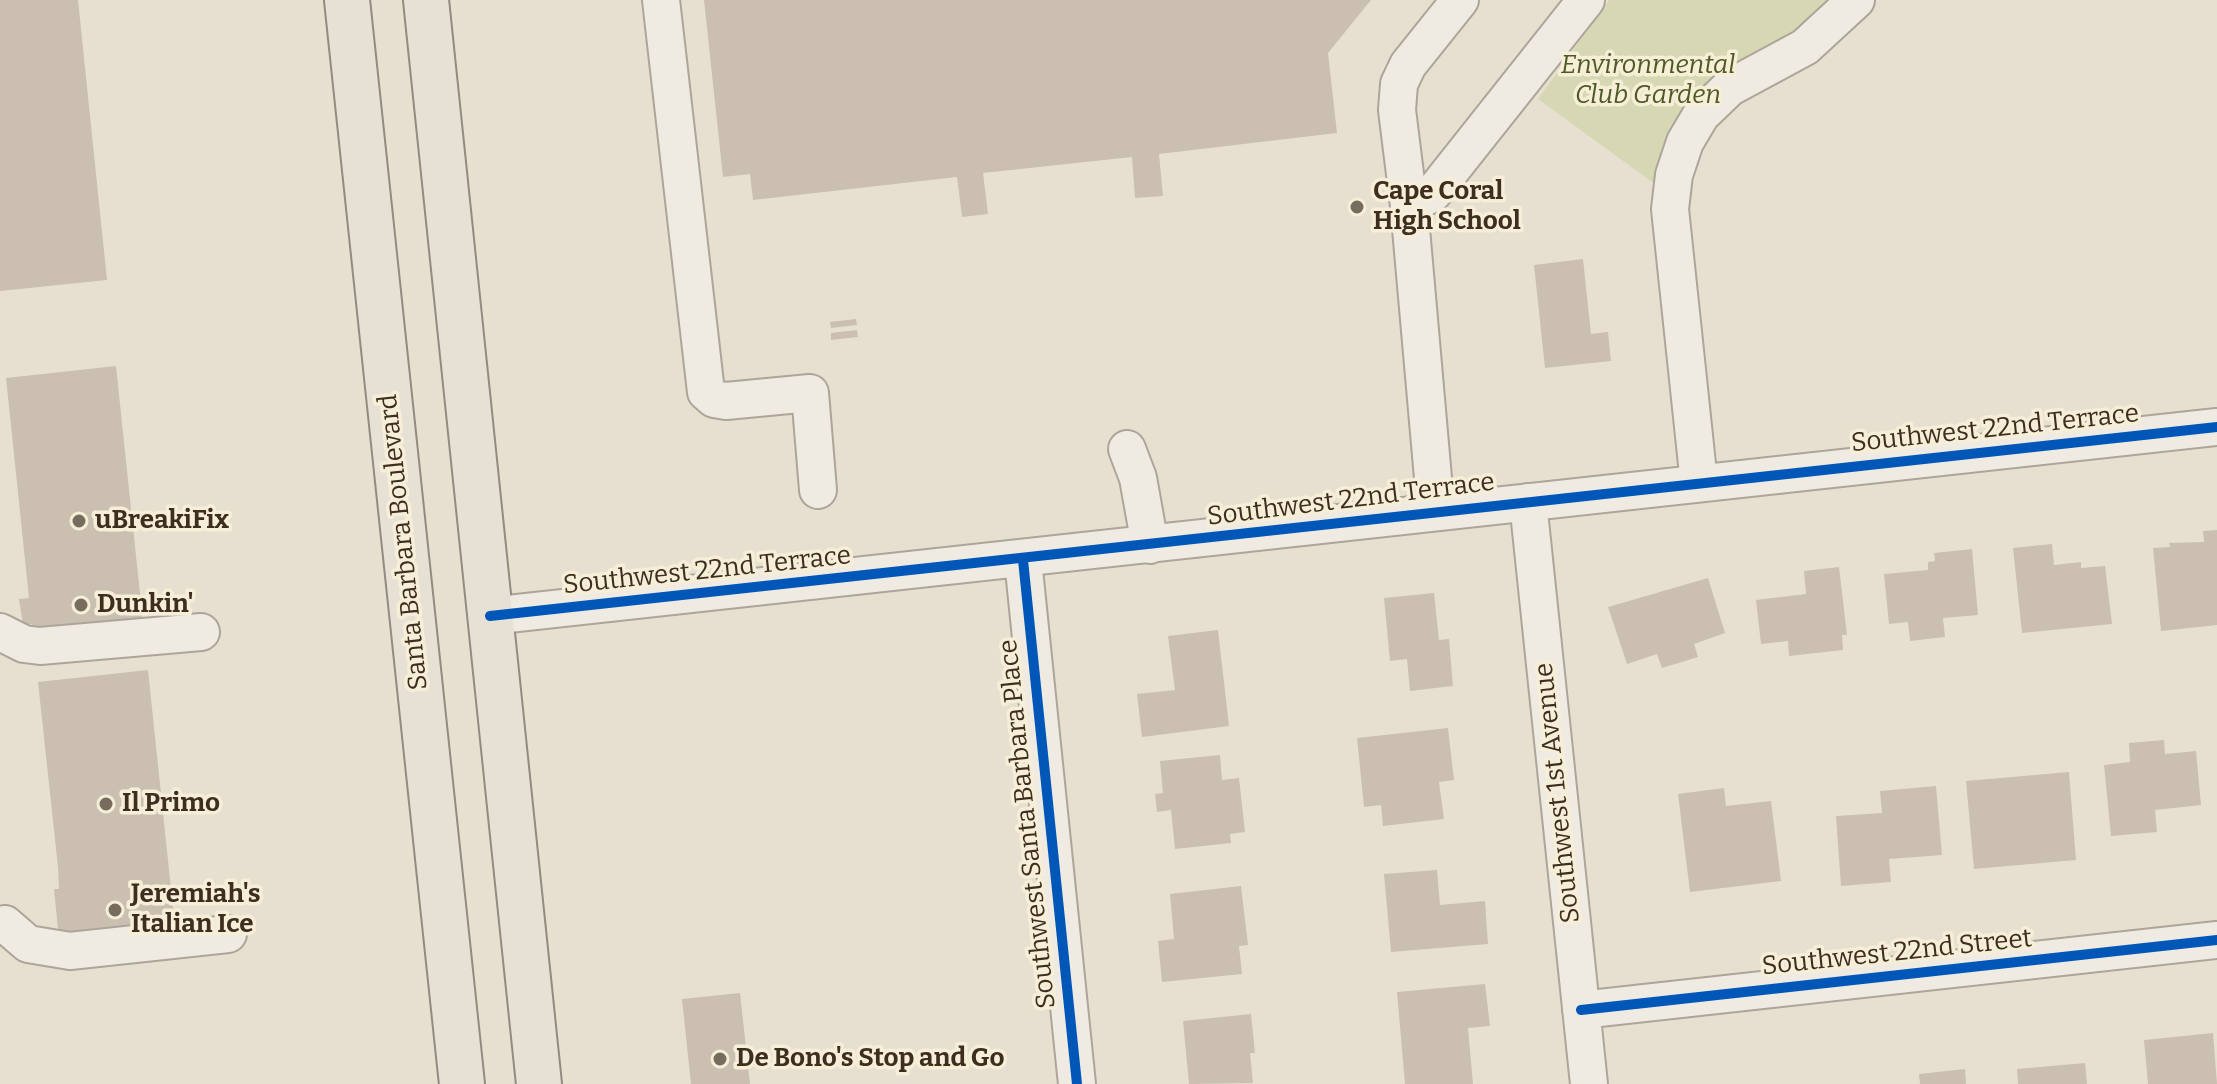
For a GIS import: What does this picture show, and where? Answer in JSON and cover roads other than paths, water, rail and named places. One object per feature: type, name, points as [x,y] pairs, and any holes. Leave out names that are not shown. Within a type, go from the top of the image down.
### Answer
[{"type":"main road","name":"Santa Barbara Boulevard","points":[[347,0],[462,1084]]},
{"type":"main road","points":[[426,0],[539,1084]]},
{"type":"street","points":[[661,0],[706,392],[714,399],[726,401],[810,393],[818,490]]},
{"type":"street","points":[[1436,512],[1409,206],[1397,110],[1399,84],[1408,65],[1460,0]]},
{"type":"street","points":[[1409,206],[1433,193],[1586,0]]},
{"type":"street","points":[[1699,483],[1670,209],[1681,153],[1701,115],[1729,88],[1805,47],[1856,0]]},
{"type":"street","name":"Southwest 22nd Terrace","points":[[490,616],[2217,427]]},
{"type":"street","points":[[1127,449],[1138,478],[1150,545]]},
{"type":"street","name":"Southwest 1st Avenue","points":[[1528,502],[1589,1084]]},
{"type":"street","name":"Southwest Santa Barbara Place","points":[[1023,560],[1077,1084]]},
{"type":"street","points":[[0,632],[12,640],[40,646],[201,632]]},
{"type":"street","points":[[5,924],[28,944],[70,951],[228,934]]},
{"type":"street","name":"Southwest 22nd Street","points":[[1581,1010],[2217,940]]},
{"type":"place","name":"Cape Coral High School","points":[[1357,207]]},
{"type":"place","name":"uBreakiFix","points":[[79,521]]},
{"type":"place","name":"Dunkin'","points":[[81,605]]},
{"type":"place","name":"Il Primo","points":[[106,804]]},
{"type":"place","name":"Jeremiah's Italian Ice","points":[[115,910]]},
{"type":"place","name":"De Bono's Stop and Go","points":[[720,1059]]},
{"type":"park label","name":"Environmental Club Garden","points":[[1648,81]]}]
